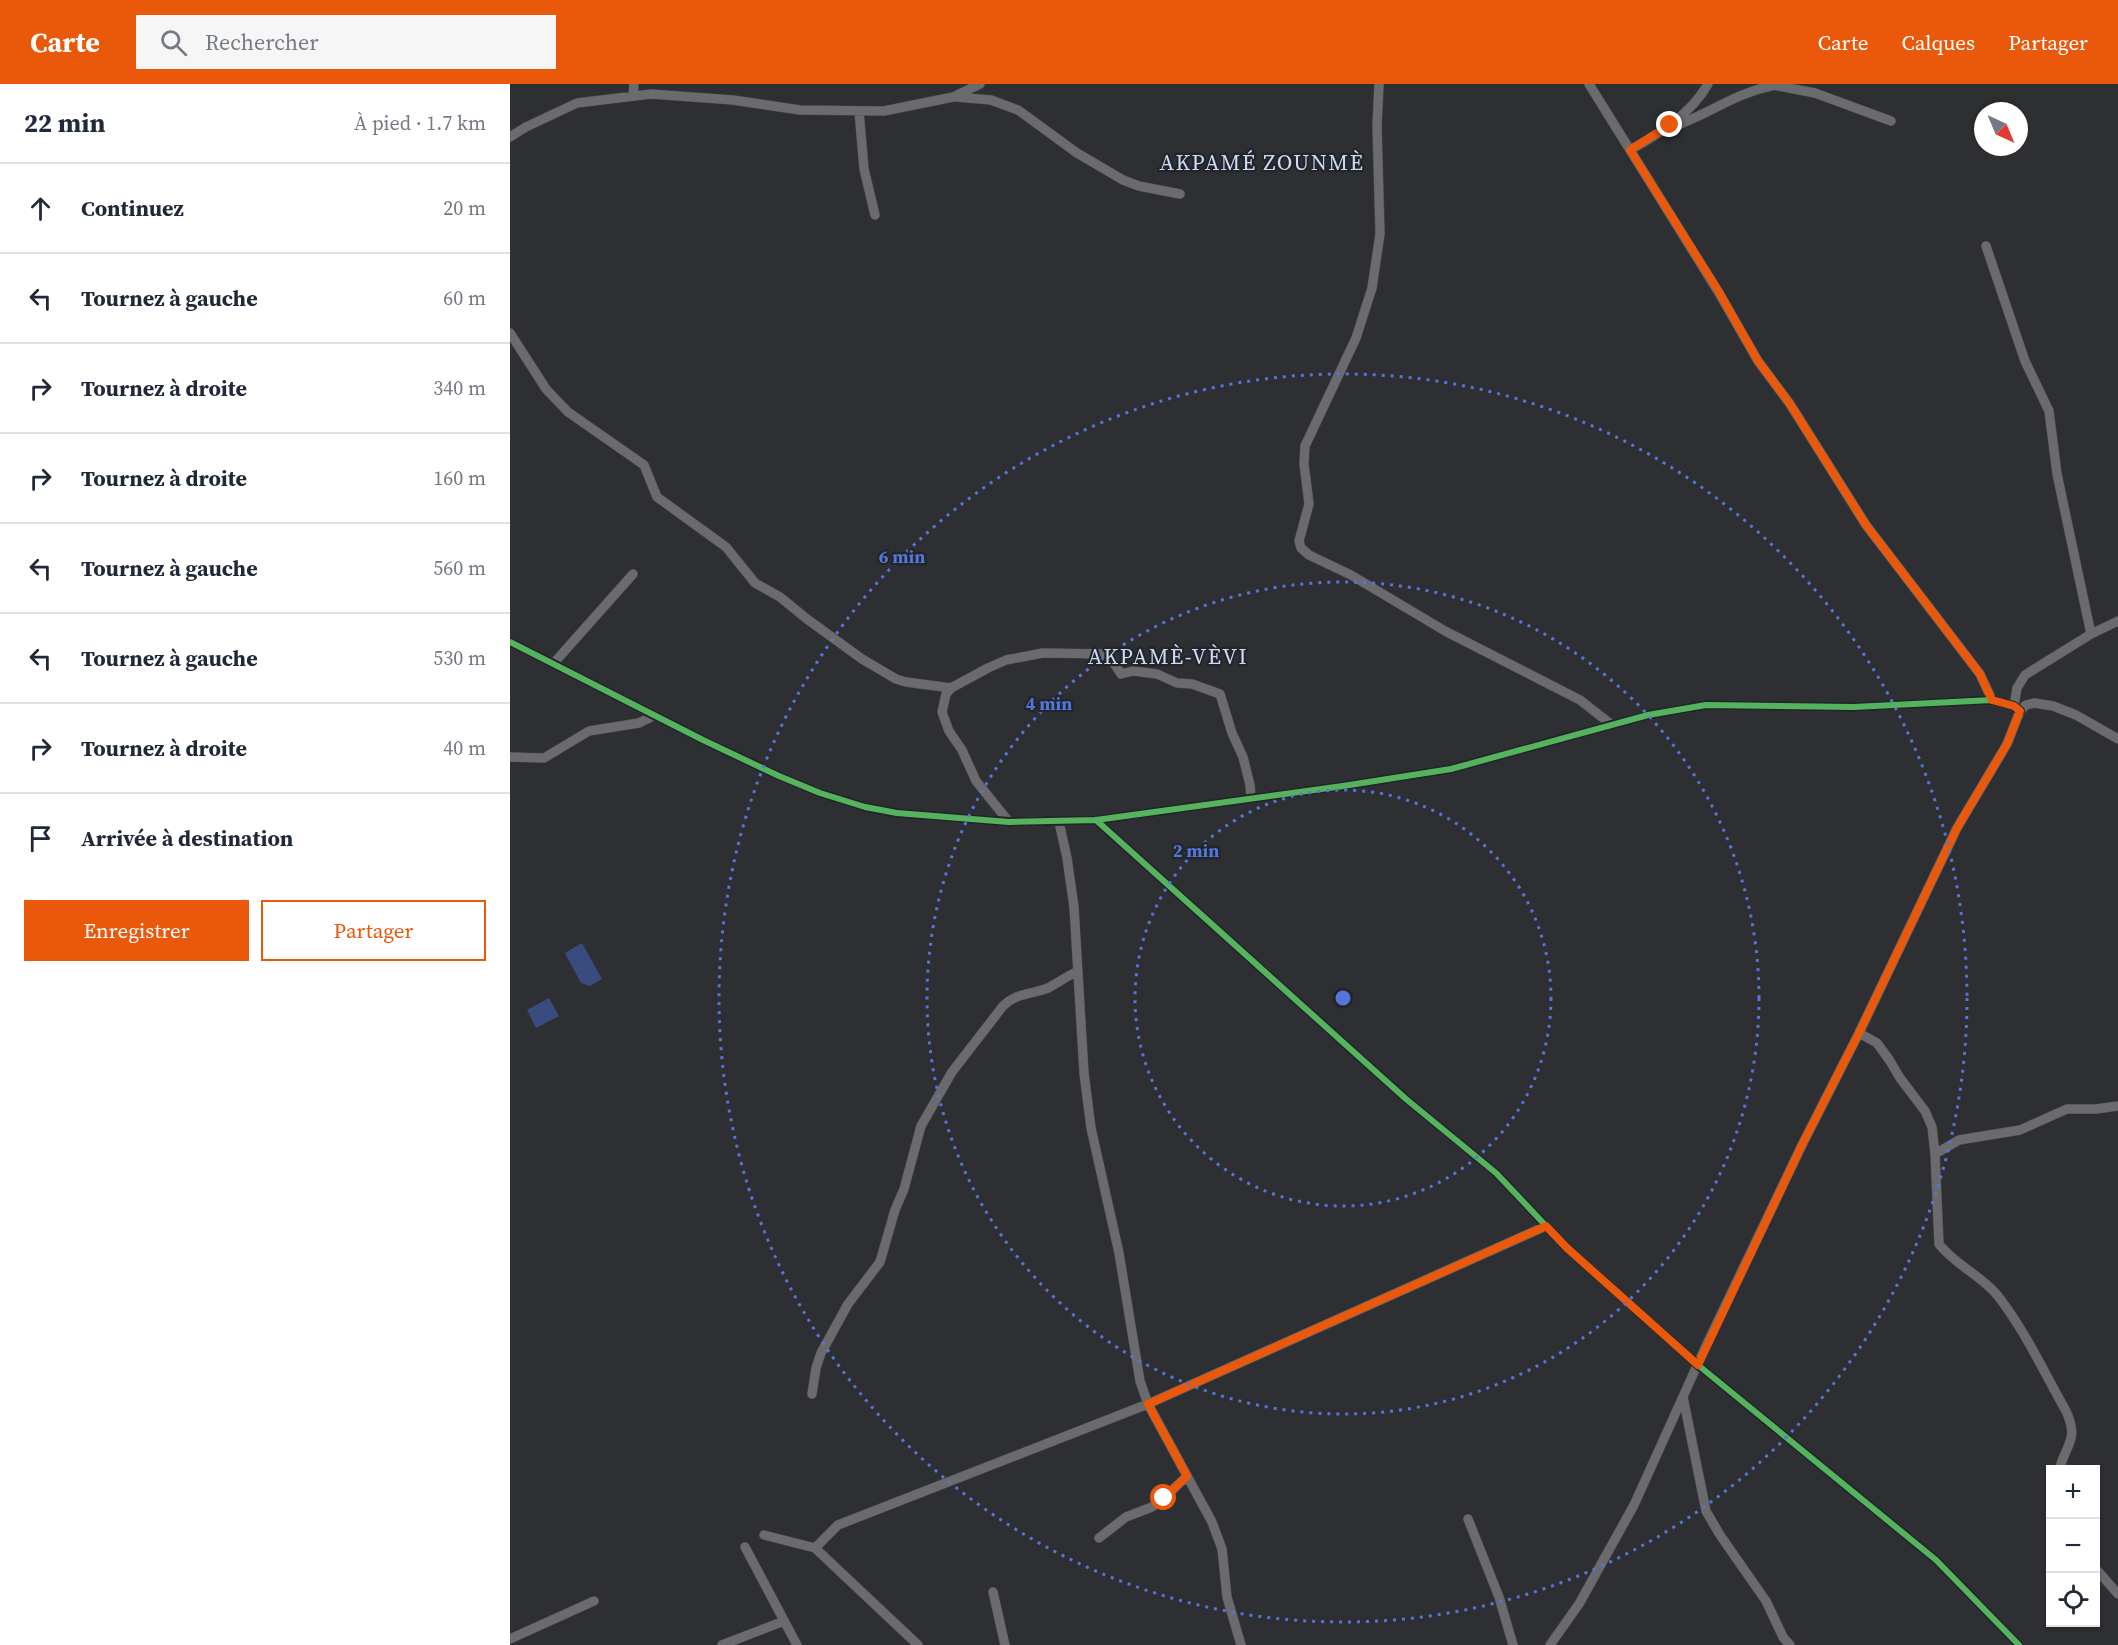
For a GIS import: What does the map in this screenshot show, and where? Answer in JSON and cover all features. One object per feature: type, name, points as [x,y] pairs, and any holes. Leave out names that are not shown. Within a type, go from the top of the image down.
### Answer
[{"type":"street","points":[[633,96],[634,84]]},
{"type":"street","points":[[510,137],[577,103],[633,96],[651,94],[733,100],[800,110],[884,111],[953,97],[980,84]]},
{"type":"street","points":[[1379,84],[1377,126],[1380,234],[1372,288],[1356,338],[1305,446],[1304,465],[1309,504],[1299,541],[1301,548],[1309,555],[1351,575],[1445,631],[1580,700],[1612,725]]},
{"type":"street","points":[[1589,84],[1719,292],[1758,361],[1790,404],[1866,525],[1980,674],[1992,700]]},
{"type":"street","points":[[1630,150],[1661,131],[1688,109],[1708,84]]},
{"type":"street","points":[[1661,131],[1682,125],[1745,93],[1769,85],[1815,93],[1891,122]]},
{"type":"street","points":[[953,97],[991,100],[1018,110],[1077,153],[1123,180],[1139,186],[1180,194]]},
{"type":"street","points":[[859,111],[864,170],[875,215]]},
{"type":"street","points":[[1986,246],[2025,362],[2049,411],[2057,474],[2091,634]]},
{"type":"street","points":[[510,333],[546,390],[568,412],[644,465],[657,496],[726,547],[755,584],[780,597],[862,659],[896,679],[951,688]]},
{"type":"street","points":[[553,664],[633,574]]},
{"type":"street","points":[[1550,1645],[1579,1604],[1634,1505],[1802,1145],[1859,1033],[1957,828],[2007,744],[2017,708],[2017,688],[2025,675],[2091,634],[2118,621]]},
{"type":"street","points":[[510,642],[779,776],[820,793],[865,807],[897,813],[1009,822],[1096,820],[1451,769],[1647,715],[1706,705],[1854,707],[1992,700],[2017,708],[2034,703],[2053,706],[2076,715],[2118,739]]},
{"type":"street","points":[[1009,822],[976,781],[944,720],[943,704],[951,688],[988,668],[1006,660],[1043,653],[1108,654],[1120,674],[1132,671],[1156,674],[1176,683],[1192,684],[1220,694],[1232,733],[1243,757],[1251,798]]},
{"type":"street","points":[[510,758],[544,758],[589,732],[639,723],[655,715]]},
{"type":"street","points":[[1096,820],[1406,1099],[1496,1173],[1567,1248],[1698,1365],[1936,1560],[2019,1645]]},
{"type":"street","points":[[1059,822],[1074,907],[1084,1073],[1091,1128],[1119,1252],[1140,1381],[1148,1404],[1212,1522],[1222,1549],[1227,1597],[1241,1645]]},
{"type":"street","points":[[812,1394],[821,1353],[849,1304],[880,1263],[921,1126],[952,1072],[1011,998],[1051,986],[1078,971]]},
{"type":"street","points":[[1859,1033],[1877,1043],[1925,1111],[1932,1126],[1939,1244],[1984,1280],[1998,1296],[2024,1334],[2066,1410],[2073,1434],[2062,1465]]},
{"type":"street","points":[[1935,1154],[1959,1140],[2020,1130],[2067,1109],[2118,1106]]},
{"type":"street","points":[[815,1548],[838,1525],[1148,1404],[1546,1226]]},
{"type":"street","points":[[1683,1397],[1706,1511],[1766,1601],[1783,1637],[1790,1645]]},
{"type":"street","points":[[1099,1538],[1126,1517],[1152,1507],[1187,1476]]},
{"type":"street","points":[[1468,1519],[1499,1597],[1513,1645]]},
{"type":"street","points":[[764,1535],[815,1548],[918,1645]]},
{"type":"street","points":[[746,1547],[797,1645]]},
{"type":"street","points":[[2100,1573],[2118,1594]]},
{"type":"street","points":[[993,1592],[1005,1645]]},
{"type":"street","points":[[510,1639],[594,1601]]},
{"type":"street","points":[[722,1645],[784,1621]]},
{"type":"shaded area","points":[[582,943],[602,979],[590,986],[581,983],[565,953]]},
{"type":"shaded area","points":[[549,998],[559,1016],[536,1028],[527,1010]]},
{"type":"cycle path","points":[[510,642],[703,740],[820,793],[865,807],[897,813],[1009,822],[1096,820],[1451,769],[1648,715],[1706,705],[1854,707],[1992,700],[2014,706],[2020,711]]},
{"type":"cycle path","points":[[1096,820],[1406,1099],[1496,1173],[1567,1248],[1698,1365],[1936,1560],[2019,1645]]},
{"type":"district","name":"AKPAMÉ ZOUNMÈ","points":[[1262,162]]},
{"type":"district","name":"AKPAMÈ-VÈVI","points":[[1168,656]]},
{"type":"route","points":[[1164,1498],[1187,1476],[1148,1404],[1546,1226],[1567,1248],[1698,1365],[1802,1145],[1859,1033],[1957,828],[2007,744],[2020,711],[2014,706],[1992,700],[1980,674],[1866,525],[1790,404],[1758,361],[1719,292],[1630,150],[1670,125]]}]
